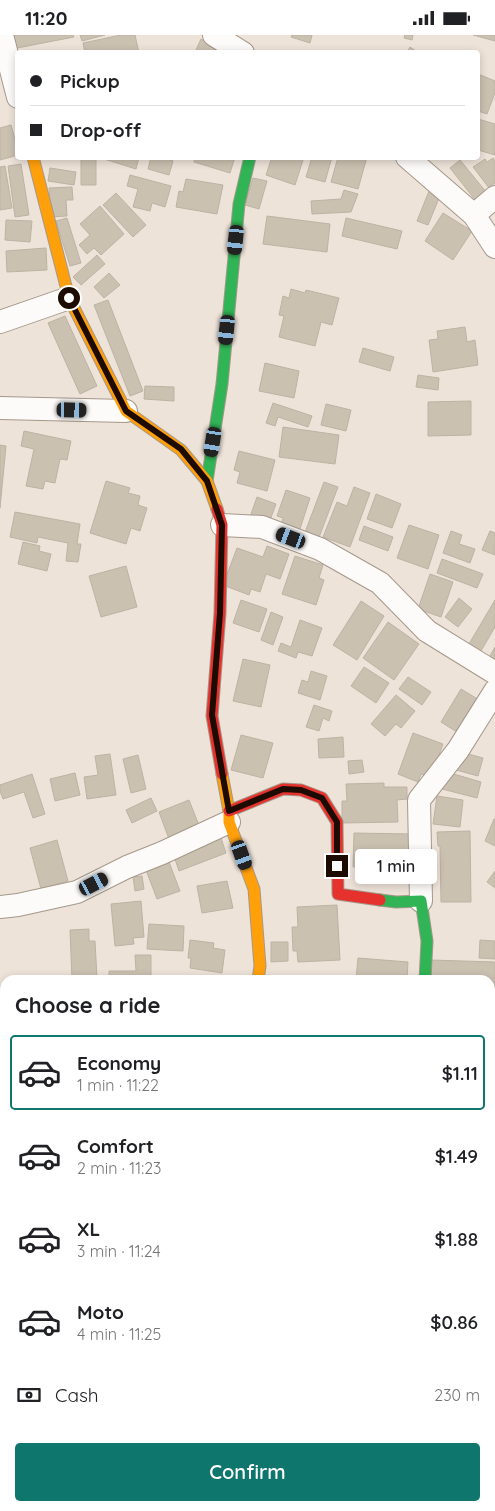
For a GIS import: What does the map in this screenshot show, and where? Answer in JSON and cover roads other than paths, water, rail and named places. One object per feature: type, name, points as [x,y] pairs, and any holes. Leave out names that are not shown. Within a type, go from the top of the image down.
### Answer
[{"type":"street","points":[[2,35],[15,85]]},
{"type":"street","points":[[214,35],[238,50]]},
{"type":"street","points":[[34,160],[69,298],[126,411],[181,449],[207,481],[222,525],[220,613],[212,715],[229,816],[254,889],[260,966],[259,975]]},
{"type":"street","points":[[207,481],[222,384],[239,204],[249,160]]},
{"type":"street","points":[[410,160],[474,215],[495,247]]},
{"type":"street","points":[[474,215],[495,197]]},
{"type":"street","points":[[0,322],[69,298]]},
{"type":"street","points":[[0,408],[126,411]]},
{"type":"street","points":[[222,525],[262,527],[320,549],[380,583],[427,631],[495,673]]},
{"type":"street","points":[[425,975],[427,941],[420,901],[420,800],[458,750],[495,691]]},
{"type":"street","points":[[0,907],[77,893],[127,867],[162,853],[283,789],[301,790],[322,798],[337,822],[338,894],[396,903],[420,901]]}]
